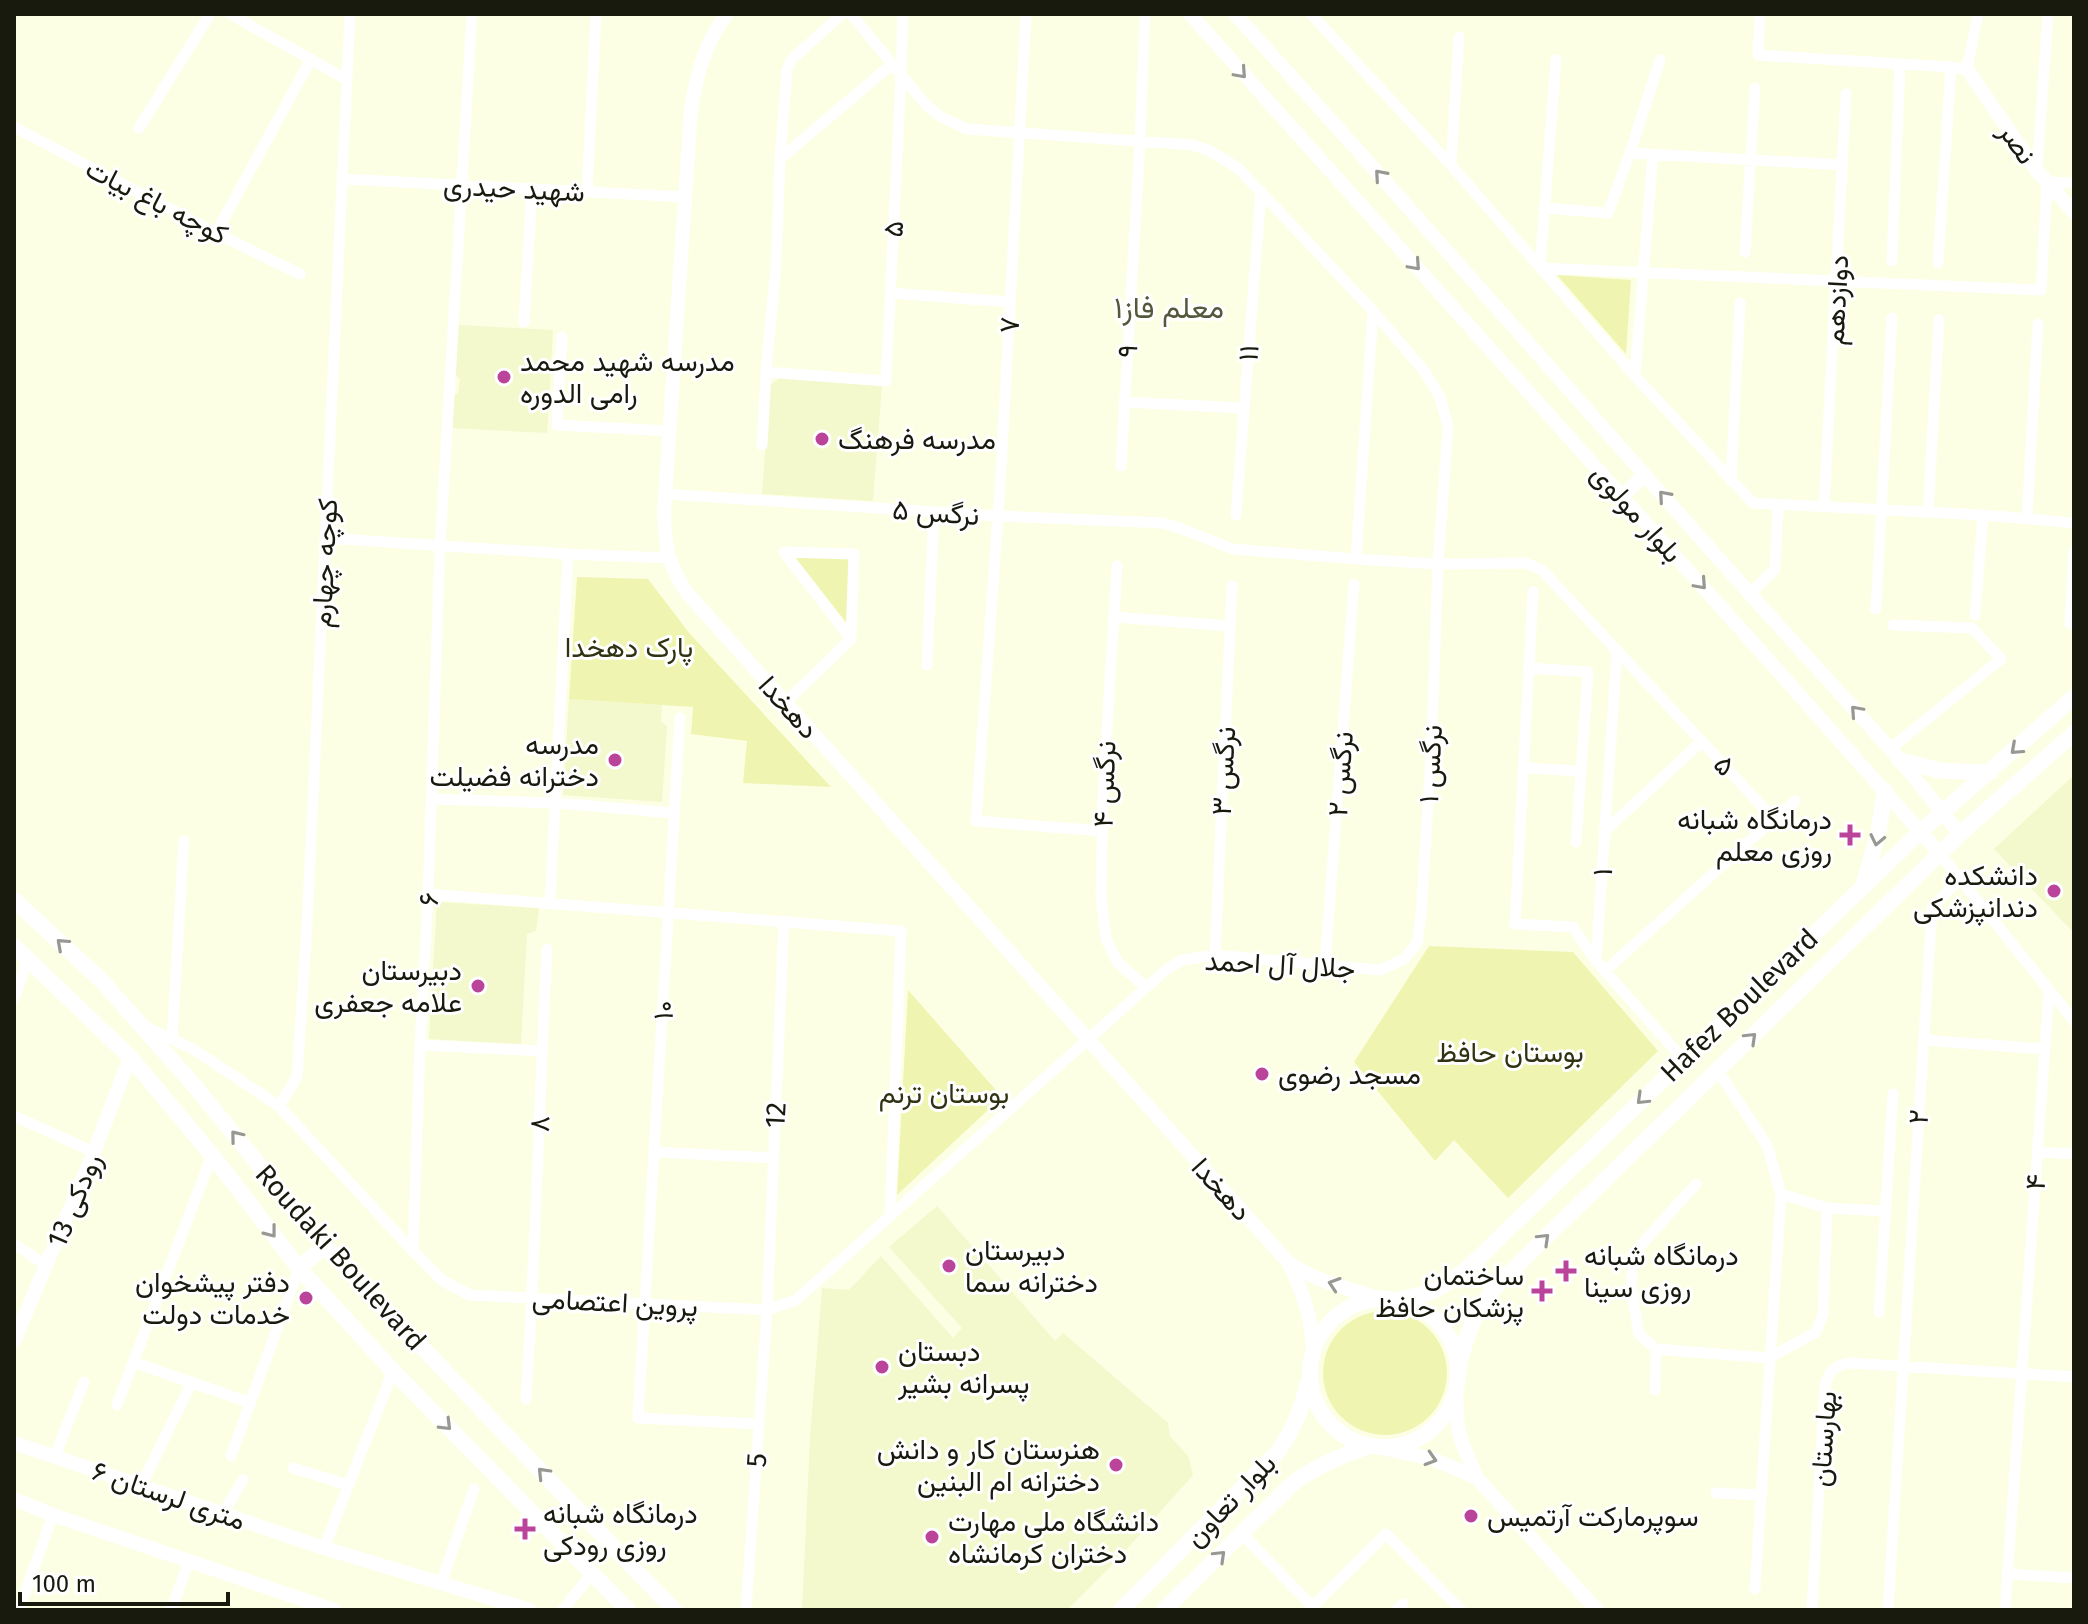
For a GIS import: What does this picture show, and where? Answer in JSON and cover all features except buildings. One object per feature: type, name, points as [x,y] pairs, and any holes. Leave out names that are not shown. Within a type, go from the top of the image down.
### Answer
[{"type":"main road","name":"Hafez Boulevard","points":[[1390,1299],[1431,1292],[1467,1269],[1920,832],[2074,697]]},
{"type":"main road","name":"Hafez Boulevard","points":[[1458,1371],[1467,1333],[1486,1297],[1960,834],[2074,733]]},
{"type":"main road","points":[[1895,755],[1952,772],[1991,772]]},
{"type":"main road","points":[[1863,886],[1873,856],[1885,791]]},
{"type":"main road","name":"Roudaki Boulevard","points":[[14,900],[101,980],[144,1026],[325,1246],[674,1610]]},
{"type":"main road","name":"Roudaki Boulevard","points":[[14,946],[130,1057],[212,1155],[299,1268],[393,1371],[628,1610]]},
{"type":"main road","points":[[299,1268],[325,1246]]},
{"type":"main road","points":[[1390,1299],[1426,1311],[1441,1325],[1458,1361],[1456,1393],[1442,1420],[1428,1433],[1411,1443],[1376,1447],[1345,1437],[1326,1420],[1314,1398],[1310,1373],[1313,1351],[1322,1332],[1336,1316],[1353,1305],[1390,1299]]},
{"type":"main road","name":"بلوار تعاون","points":[[1121,1610],[1276,1454],[1298,1420],[1310,1373]]},
{"type":"main road","name":"بلوار تعاون","points":[[1164,1610],[1303,1476],[1332,1460],[1376,1447]]},
{"type":"street","points":[[139,128],[210,14]]},
{"type":"street","points":[[230,14],[244,18],[346,79]]},
{"type":"street","name":"کوچه چهارم","points":[[279,1106],[297,1077],[307,926],[350,14]]},
{"type":"street","name":"۶","points":[[413,1251],[440,547],[472,14]]},
{"type":"street","points":[[587,192],[596,14]]},
{"type":"street","name":"دهخدا","points":[[727,14],[707,47],[691,109],[665,494],[668,558],[688,594],[1288,1262]]},
{"type":"street","points":[[762,445],[787,70],[791,60],[842,14]]},
{"type":"street","name":"نرگس ۱","points":[[851,14],[926,105],[954,124],[980,131],[1192,145],[1222,157],[1261,191],[1373,311],[1425,372],[1440,397],[1448,427],[1438,564],[1421,915],[1417,943],[1404,959]]},
{"type":"street","points":[[901,77],[903,14]]},
{"type":"street","points":[[1021,133],[1026,14]]},
{"type":"street","name":"۹","points":[[1121,466],[1145,14]]},
{"type":"street","name":"بلوار مولوی","points":[[1190,14],[1885,791],[1940,854],[2074,1021]]},
{"type":"street","name":"بلوار مولوی","points":[[1235,14],[1895,755],[1960,834]]},
{"type":"street","points":[[1311,14],[1451,165],[1635,376],[1753,503],[2074,523]]},
{"type":"street","points":[[1760,14],[1758,55],[1967,69],[1978,14]]},
{"type":"street","points":[[1540,268],[2041,290],[2048,14]]},
{"type":"street","points":[[1451,165],[1459,37]]},
{"type":"street","points":[[216,233],[311,59]]},
{"type":"street","points":[[1540,268],[1556,60]]},
{"type":"street","points":[[1545,208],[1608,213],[1660,60]]},
{"type":"street","points":[[780,159],[892,64]]},
{"type":"street","points":[[1892,261],[1900,64]]},
{"type":"street","points":[[1938,263],[1951,67]]},
{"type":"street","name":"نصر","points":[[1967,69],[2042,177],[2074,212]]},
{"type":"street","name":"۵","points":[[766,372],[886,381],[901,77]]},
{"type":"street","points":[[1745,252],[1755,88]]},
{"type":"street","name":"دوازدهم","points":[[1824,506],[1846,94]]},
{"type":"street","name":"کوچه باغ بیات","points":[[14,127],[300,274]]},
{"type":"street","name":"۷","points":[[998,516],[1021,133]]},
{"type":"street","points":[[1630,153],[1843,165]]},
{"type":"street","points":[[1635,376],[1653,154]]},
{"type":"street","points":[[2042,177],[2074,183]]},
{"type":"street","name":"شهید حیدری","points":[[343,179],[685,197]]},
{"type":"street","points":[[524,322],[532,189]]},
{"type":"street","name":"۱۱","points":[[1236,515],[1261,191]]},
{"type":"street","points":[[890,293],[1010,302]]},
{"type":"street","points":[[1731,481],[1740,303]]},
{"type":"street","points":[[1356,559],[1373,311]]},
{"type":"street","points":[[1876,609],[1892,318]]},
{"type":"street","points":[[1928,512],[1939,320]]},
{"type":"street","points":[[2027,518],[2038,324]]},
{"type":"street","points":[[562,337],[557,425],[670,431]]},
{"type":"street","points":[[1124,402],[1243,408]]},
{"type":"street","points":[[1622,496],[1645,475]]},
{"type":"street","name":"نرگس ۵","points":[[665,494],[998,516],[976,821],[1102,831]]},
{"type":"street","points":[[1750,594],[1775,569],[1778,505]]},
{"type":"street","points":[[927,665],[934,512]]},
{"type":"street","points":[[1975,615],[1983,515]]},
{"type":"street","name":"۵","points":[[998,516],[1163,523],[1233,549],[1438,564],[1526,563],[1534,566],[1542,570],[1774,819]]},
{"type":"street","points":[[325,538],[668,558]]},
{"type":"street","points":[[785,703],[851,639],[854,554],[784,552],[851,639]]},
{"type":"street","points":[[2070,624],[2074,552]]},
{"type":"street","points":[[550,903],[568,554]]},
{"type":"street","name":"نرگس ۴","points":[[1117,566],[1101,895],[1106,939],[1118,963],[1146,987]]},
{"type":"street","name":"نرگس ۲","points":[[1325,964],[1354,584]]},
{"type":"street","name":"نرگس ۳","points":[[1215,955],[1232,586]]},
{"type":"street","points":[[1533,592],[1515,924],[1573,927],[1596,961],[1683,1059]]},
{"type":"street","points":[[1113,617],[1230,626]]},
{"type":"street","points":[[1893,625],[1972,628],[2001,659],[1895,755]]},
{"type":"street","name":"۱","points":[[1596,961],[1617,652]]},
{"type":"street","points":[[1529,668],[1588,672],[1576,842]]},
{"type":"street","name":"۱۰","points":[[680,718],[638,1418],[759,1424]]},
{"type":"street","points":[[1604,832],[1702,741]]},
{"type":"street","points":[[1524,768],[1581,771]]},
{"type":"street","points":[[432,799],[555,803],[675,813]]},
{"type":"street","points":[[1605,971],[1795,801]]},
{"type":"street","points":[[172,1039],[184,841]]},
{"type":"street","name":"۲","points":[[1903,1366],[1932,908],[1959,879]]},
{"type":"street","points":[[428,894],[901,931],[890,1215]]},
{"type":"street","name":"12","points":[[767,1310],[784,921]]},
{"type":"street","name":"۸","points":[[526,1399],[547,949]]},
{"type":"street","name":"جلال آل احمد","points":[[1087,1040],[1167,969],[1182,960],[1215,955],[1380,970],[1404,959]]},
{"type":"street","points":[[14,999],[28,959]]},
{"type":"street","name":"۴","points":[[2005,1610],[2049,990]]},
{"type":"street","name":"پروین اعتصامی","points":[[144,1026],[193,1049],[279,1106],[443,1281],[470,1295],[767,1310],[796,1300],[1087,1040]]},
{"type":"street","points":[[1923,1040],[2044,1049]]},
{"type":"street","points":[[420,1045],[542,1051]]},
{"type":"street","name":"رودکی 13","points":[[16,1330],[94,1152],[130,1057]]},
{"type":"street","points":[[1718,1071],[1767,1145],[1781,1194],[1755,1589]]},
{"type":"street","points":[[1879,1312],[1893,1094]]},
{"type":"street","points":[[14,1116],[94,1152]]},
{"type":"street","points":[[655,1152],[774,1158]]},
{"type":"street","points":[[2037,1152],[2074,1154]]},
{"type":"street","points":[[117,1405],[212,1155]]},
{"type":"street","points":[[1696,1184],[1633,1254],[1631,1288],[1639,1334],[1656,1349],[1769,1358],[1816,1332],[1823,1314],[1827,1208]]},
{"type":"street","points":[[1781,1194],[1827,1208],[1885,1211]]},
{"type":"street","points":[[14,1244],[46,1265]]},
{"type":"street","points":[[1288,1262],[1327,1282],[1390,1299]]},
{"type":"street","points":[[1288,1262],[1308,1308],[1313,1351]]},
{"type":"street","points":[[231,1456],[299,1268]]},
{"type":"street","name":"5","points":[[746,1610],[767,1310]]},
{"type":"street","points":[[1655,1390],[1656,1349]]},
{"type":"street","points":[[133,1362],[251,1403]]},
{"type":"street","name":"بهارستان","points":[[1812,1610],[1826,1379],[1831,1371],[1845,1364],[2074,1377]]},
{"type":"street","points":[[1888,1610],[1903,1366]]},
{"type":"street","points":[[324,1548],[393,1371]]},
{"type":"street","points":[[55,1456],[84,1382]]},
{"type":"street","points":[[141,1486],[192,1382]]},
{"type":"street","points":[[1456,1393],[1458,1428],[1477,1478],[1597,1610]]},
{"type":"street","name":"۶ متری لرستان","points":[[14,1443],[324,1548],[530,1610]]},
{"type":"street","points":[[1376,1447],[1433,1459],[1477,1478]]},
{"type":"street","points":[[293,1468],[348,1485]]},
{"type":"street","points":[[223,1513],[243,1480]]},
{"type":"street","points":[[441,1583],[474,1489]]},
{"type":"street","points":[[1716,1493],[1762,1495]]},
{"type":"street","points":[[14,1499],[302,1605],[334,1610]]},
{"type":"street","points":[[19,1610],[53,1515]]},
{"type":"street","points":[[1242,1534],[1312,1609],[1386,1534],[1461,1610]]},
{"type":"street","points":[[171,1610],[189,1561]]},
{"type":"street","points":[[563,1610],[592,1573]]},
{"type":"street","points":[[2007,1574],[2074,1578]]},
{"type":"shaded area","name":"مدرسه شهید محمد رامی الدوره","points":[[457,325],[553,330],[547,433],[451,428],[453,396],[458,393],[460,379],[455,374]]},
{"type":"shaded area","name":"مدرسه فرهنگ","points":[[781,377],[882,384],[873,501],[762,494],[770,385]]},
{"type":"shaded area","name":"مدرسه دخترانه فضيلت","points":[[569,699],[662,705],[661,722],[667,726],[662,802],[563,795]]},
{"type":"shaded area","name":"دانشکده دندانپزشکی","points":[[2074,775],[2074,933],[1994,849]]},
{"type":"shaded area","name":"دبیرستان علامه جعفری","points":[[437,902],[539,908],[536,931],[527,934],[521,1044],[429,1039]]},
{"type":"shaded area","points":[[937,1206],[1055,1341],[1063,1333],[1168,1423],[1170,1436],[1188,1456],[1193,1475],[1119,1558],[1067,1610],[802,1610],[810,1439],[822,1288],[849,1290],[881,1256],[953,1338],[962,1328],[889,1247]]},
{"type":"green space","points":[[1557,275],[1631,280],[1626,354]]},
{"type":"green space","points":[[795,557],[848,558],[848,625]]},
{"type":"green space","name":"پارک دهخدا","points":[[577,577],[648,579],[690,634],[831,787],[743,783],[747,741],[691,734],[693,707],[569,699]]},
{"type":"green space","name":"بوستان حافظ","points":[[1429,946],[1573,952],[1658,1051],[1508,1198],[1454,1140],[1435,1161],[1354,1062]]},
{"type":"green space","name":"بوستان ترنم","points":[[908,990],[1002,1097],[897,1195]]},
{"type":"green space","points":[[1385,1311],[1409,1316],[1429,1329],[1442,1349],[1447,1373],[1442,1397],[1429,1417],[1409,1430],[1385,1435],[1361,1430],[1341,1417],[1328,1397],[1323,1373],[1328,1349],[1341,1329],[1361,1316]]},
{"type":"place","name":"مدرسه شهید محمد رامی الدوره","points":[[504,377]]},
{"type":"place","name":"مدرسه فرهنگ","points":[[822,439]]},
{"type":"place","name":"مدرسه دخترانه فضيلت","points":[[615,760]]},
{"type":"place","name":"درمانگاه شبانه روزی معلم","points":[[1850,835]]},
{"type":"place","name":"دانشکده دندانپزشکی","points":[[2054,891]]},
{"type":"place","name":"دبیرستان علامه جعفری","points":[[478,986]]},
{"type":"place","name":"مسجد رضوی","points":[[1262,1074]]},
{"type":"place","name":"دبیرستان دخترانه سما","points":[[949,1266]]},
{"type":"place","name":"درمانگاه شبانه روزی سینا","points":[[1566,1271]]},
{"type":"place","name":"ساختمان پزشکان حافظ","points":[[1542,1291]]},
{"type":"place","name":"دفتر پیشخوان خدمات دولت","points":[[306,1298]]},
{"type":"place","name":"دبستان پسرانه بشير","points":[[882,1367]]},
{"type":"place","name":"هنرستان کار و دانش دخترانه ام البنین","points":[[1116,1465]]},
{"type":"place","name":"سوپرمارکت آرتمیس","points":[[1471,1516]]},
{"type":"place","name":"درمانگاه شبانه روزی رودکی","points":[[525,1529]]},
{"type":"place","name":"دانشگاه ملی مهارت دختران کرمانشاه","points":[[932,1537]]},
{"type":"district","name":"معلم فاز۱","points":[[1169,308]]}]
